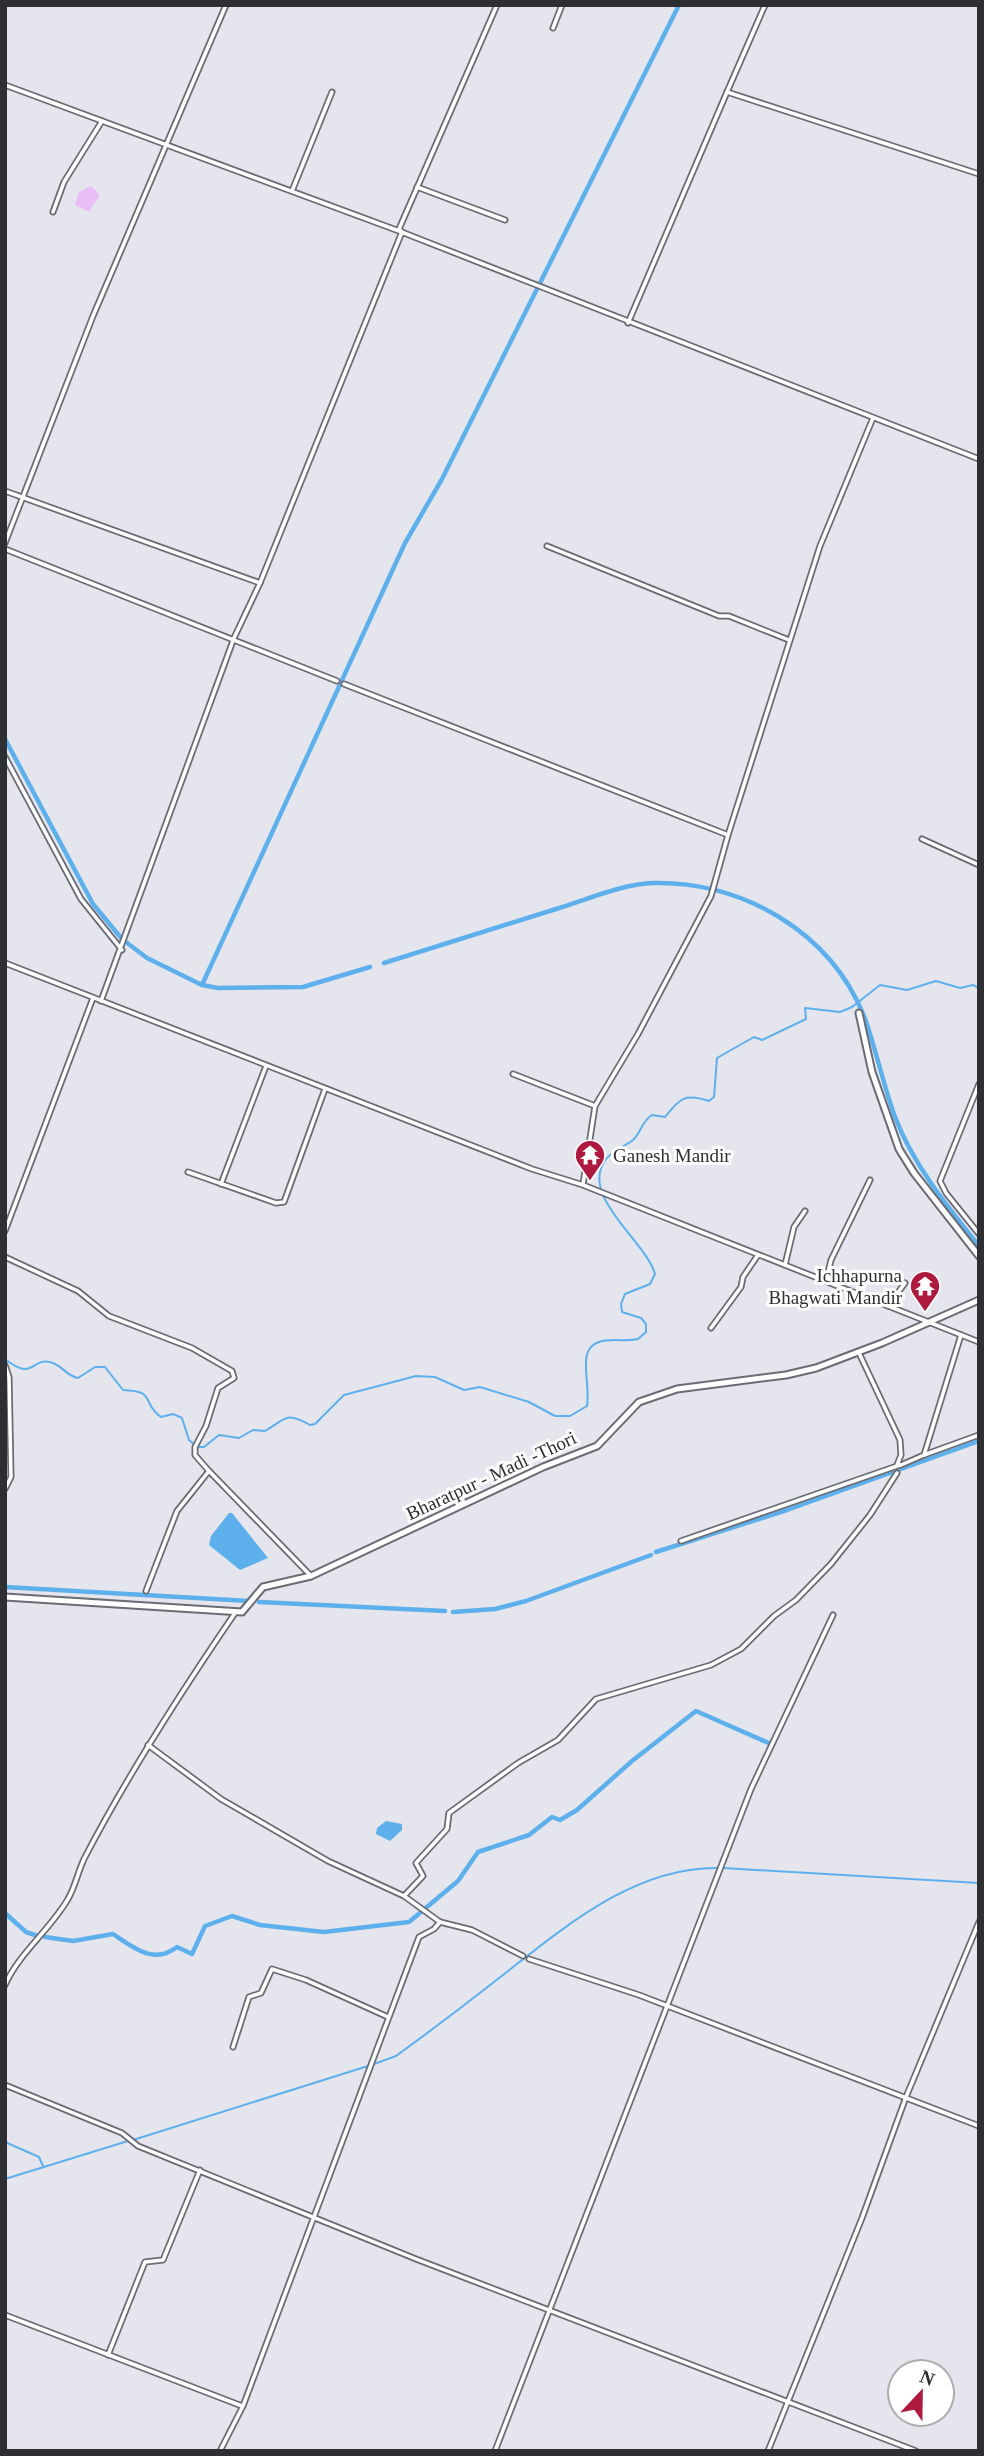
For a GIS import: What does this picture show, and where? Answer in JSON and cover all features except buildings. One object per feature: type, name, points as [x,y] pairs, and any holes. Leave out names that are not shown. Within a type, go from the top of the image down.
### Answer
[{"type":"main road","points":[[859,1013],[872,1072],[899,1149],[914,1173],[979,1256]]},
{"type":"main road","name":"Bharatpur - Madi -Thori","points":[[235,1612],[246,1609],[262,1587],[311,1577],[542,1467],[597,1446],[639,1402],[677,1389],[798,1373],[859,1353],[979,1300]]},
{"type":"main road","points":[[5,1597],[235,1612]]},
{"type":"street","points":[[5,542],[93,316],[226,5]]},
{"type":"street","points":[[101,1001],[127,938],[234,638],[260,583],[402,232],[400,229],[417,187],[497,5]]},
{"type":"street","points":[[553,28],[562,5]]},
{"type":"street","points":[[628,323],[765,5]]},
{"type":"street","points":[[5,85],[402,232],[544,291],[979,460]]},
{"type":"street","points":[[292,191],[332,92]]},
{"type":"street","points":[[727,92],[979,174]]},
{"type":"street","points":[[53,212],[64,182],[102,121]]},
{"type":"street","points":[[417,187],[505,220]]},
{"type":"street","points":[[583,1185],[595,1106],[638,1034],[712,893],[820,546],[873,418]]},
{"type":"street","points":[[5,491],[260,583]]},
{"type":"street","points":[[547,546],[719,616],[729,616],[789,640]]},
{"type":"street","points":[[5,549],[337,681]]},
{"type":"street","points":[[344,684],[728,835]]},
{"type":"street","points":[[5,757],[81,900],[123,948]]},
{"type":"street","points":[[922,839],[979,865]]},
{"type":"street","points":[[5,963],[532,1169],[583,1185],[979,1342]]},
{"type":"street","points":[[5,1231],[93,998]]},
{"type":"street","points":[[221,1184],[266,1066]]},
{"type":"street","points":[[513,1074],[595,1106]]},
{"type":"street","points":[[979,1084],[940,1181],[946,1193],[979,1234]]},
{"type":"street","points":[[188,1172],[276,1203],[284,1202],[326,1089]]},
{"type":"street","points":[[826,1281],[831,1260],[870,1180]]},
{"type":"street","points":[[785,1265],[794,1227],[805,1211]]},
{"type":"street","points":[[711,1328],[741,1287],[743,1277],[758,1255]]},
{"type":"street","points":[[5,1257],[87,1296],[109,1316],[192,1348],[232,1371],[234,1378],[215,1393],[206,1426],[195,1447],[195,1455],[311,1577]]},
{"type":"street","points":[[888,1306],[905,1283]]},
{"type":"street","points":[[924,1455],[961,1335]]},
{"type":"street","points":[[859,1353],[900,1440],[901,1455],[896,1466],[900,1465]]},
{"type":"street","points":[[5,1365],[9,1377],[11,1477],[5,1489]]},
{"type":"street","points":[[681,1541],[979,1435]]},
{"type":"street","points":[[146,1591],[177,1511],[209,1471]]},
{"type":"street","points":[[404,1896],[421,1880],[423,1876],[416,1864],[447,1829],[449,1813],[518,1763],[558,1740],[596,1699],[711,1665],[741,1648],[774,1616],[796,1600],[831,1564],[870,1515],[897,1473]]},
{"type":"street","points":[[5,1985],[11,1970],[31,1950],[69,1898],[83,1861],[148,1745],[235,1612]]},
{"type":"street","points":[[495,2451],[751,1789],[833,1615]]},
{"type":"street","points":[[148,1745],[231,1805],[320,1857],[404,1896],[440,1922],[472,1930],[523,1955]]},
{"type":"street","points":[[220,2451],[243,2406],[419,1937],[434,1929],[440,1922]]},
{"type":"street","points":[[768,2451],[862,2218],[906,2096],[979,1922]]},
{"type":"street","points":[[529,1959],[667,2007],[979,2126]]},
{"type":"street","points":[[233,2047],[249,1997],[261,1993],[272,1969],[306,1980],[388,2017]]},
{"type":"street","points":[[5,2085],[130,2137],[132,2143],[313,2218],[788,2399],[916,2451]]},
{"type":"street","points":[[108,2355],[145,2262],[163,2260],[200,2170]]},
{"type":"street","points":[[5,2315],[243,2406]]},
{"type":"shaded area","points":[[91,186],[100,195],[89,212],[75,205],[79,192]]},
{"type":"water","points":[[229,1513],[232,1513],[268,1558],[240,1570],[209,1545],[211,1536]]},
{"type":"water","points":[[386,1821],[402,1824],[402,1830],[390,1841],[376,1834],[377,1828]]},
{"type":"waterway","points":[[202,985],[405,543],[442,479],[679,5]]},
{"type":"waterway","points":[[5,739],[93,904],[122,939],[147,958],[202,985],[218,988],[303,987],[370,967]]},
{"type":"waterway","points":[[384,963],[629,886],[653,883],[687,885],[719,891],[750,902],[780,917],[806,936],[829,959],[849,986],[864,1016],[903,1135],[932,1185],[979,1246]]},
{"type":"waterway","points":[[5,1359],[22,1369],[28,1369],[40,1362],[53,1363],[78,1378],[95,1367],[105,1367],[123,1390],[145,1395],[161,1417],[173,1414],[182,1418],[189,1440],[197,1447],[204,1447],[219,1435],[239,1438],[253,1430],[265,1431],[286,1418],[315,1424],[344,1395],[416,1376],[435,1377],[464,1390],[480,1387],[529,1402],[555,1416],[570,1416],[587,1406],[586,1359],[592,1346],[604,1341],[638,1339],[646,1332],[646,1324],[641,1318],[622,1312],[621,1304],[625,1294],[650,1284],[655,1274],[640,1247],[607,1203],[601,1188],[600,1173],[606,1159],[633,1140],[652,1115],[665,1117],[679,1101],[688,1098],[709,1101],[714,1097],[717,1058],[754,1037],[762,1040],[806,1019],[805,1008],[840,1012],[852,1007],[880,985],[907,990],[936,981],[960,988],[973,985],[979,988]]},
{"type":"waterway","points":[[656,1552],[787,1510],[979,1441]]},
{"type":"waterway","points":[[453,1612],[495,1609],[526,1601],[651,1555]]},
{"type":"waterway","points":[[5,1587],[249,1601]]},
{"type":"waterway","points":[[259,1602],[445,1611]]},
{"type":"waterway","points":[[45,1937],[73,1941],[113,1934],[144,1952],[160,1955],[177,1947],[192,1954],[205,1926],[232,1916],[260,1925],[324,1932],[409,1922],[458,1881],[478,1852],[529,1835],[552,1817],[560,1820],[577,1810],[632,1761],[696,1711],[771,1744]]},
{"type":"waterway","points":[[374,2064],[396,2056],[544,1943],[598,1906],[655,1878],[685,1871],[717,1868]]},
{"type":"waterway","points":[[723,1868],[979,1883]]},
{"type":"waterway","points":[[5,1913],[26,1932],[38,1936]]},
{"type":"waterway","points":[[133,2140],[368,2066]]},
{"type":"waterway","points":[[5,2179],[128,2141]]},
{"type":"waterway","points":[[5,2142],[39,2157],[43,2166]]},
{"type":"place","name":"Ganesh Mandir","points":[[590,1182]]},
{"type":"place","name":"Ichhapurna Bhagwati Mandir","points":[[925,1313]]}]
